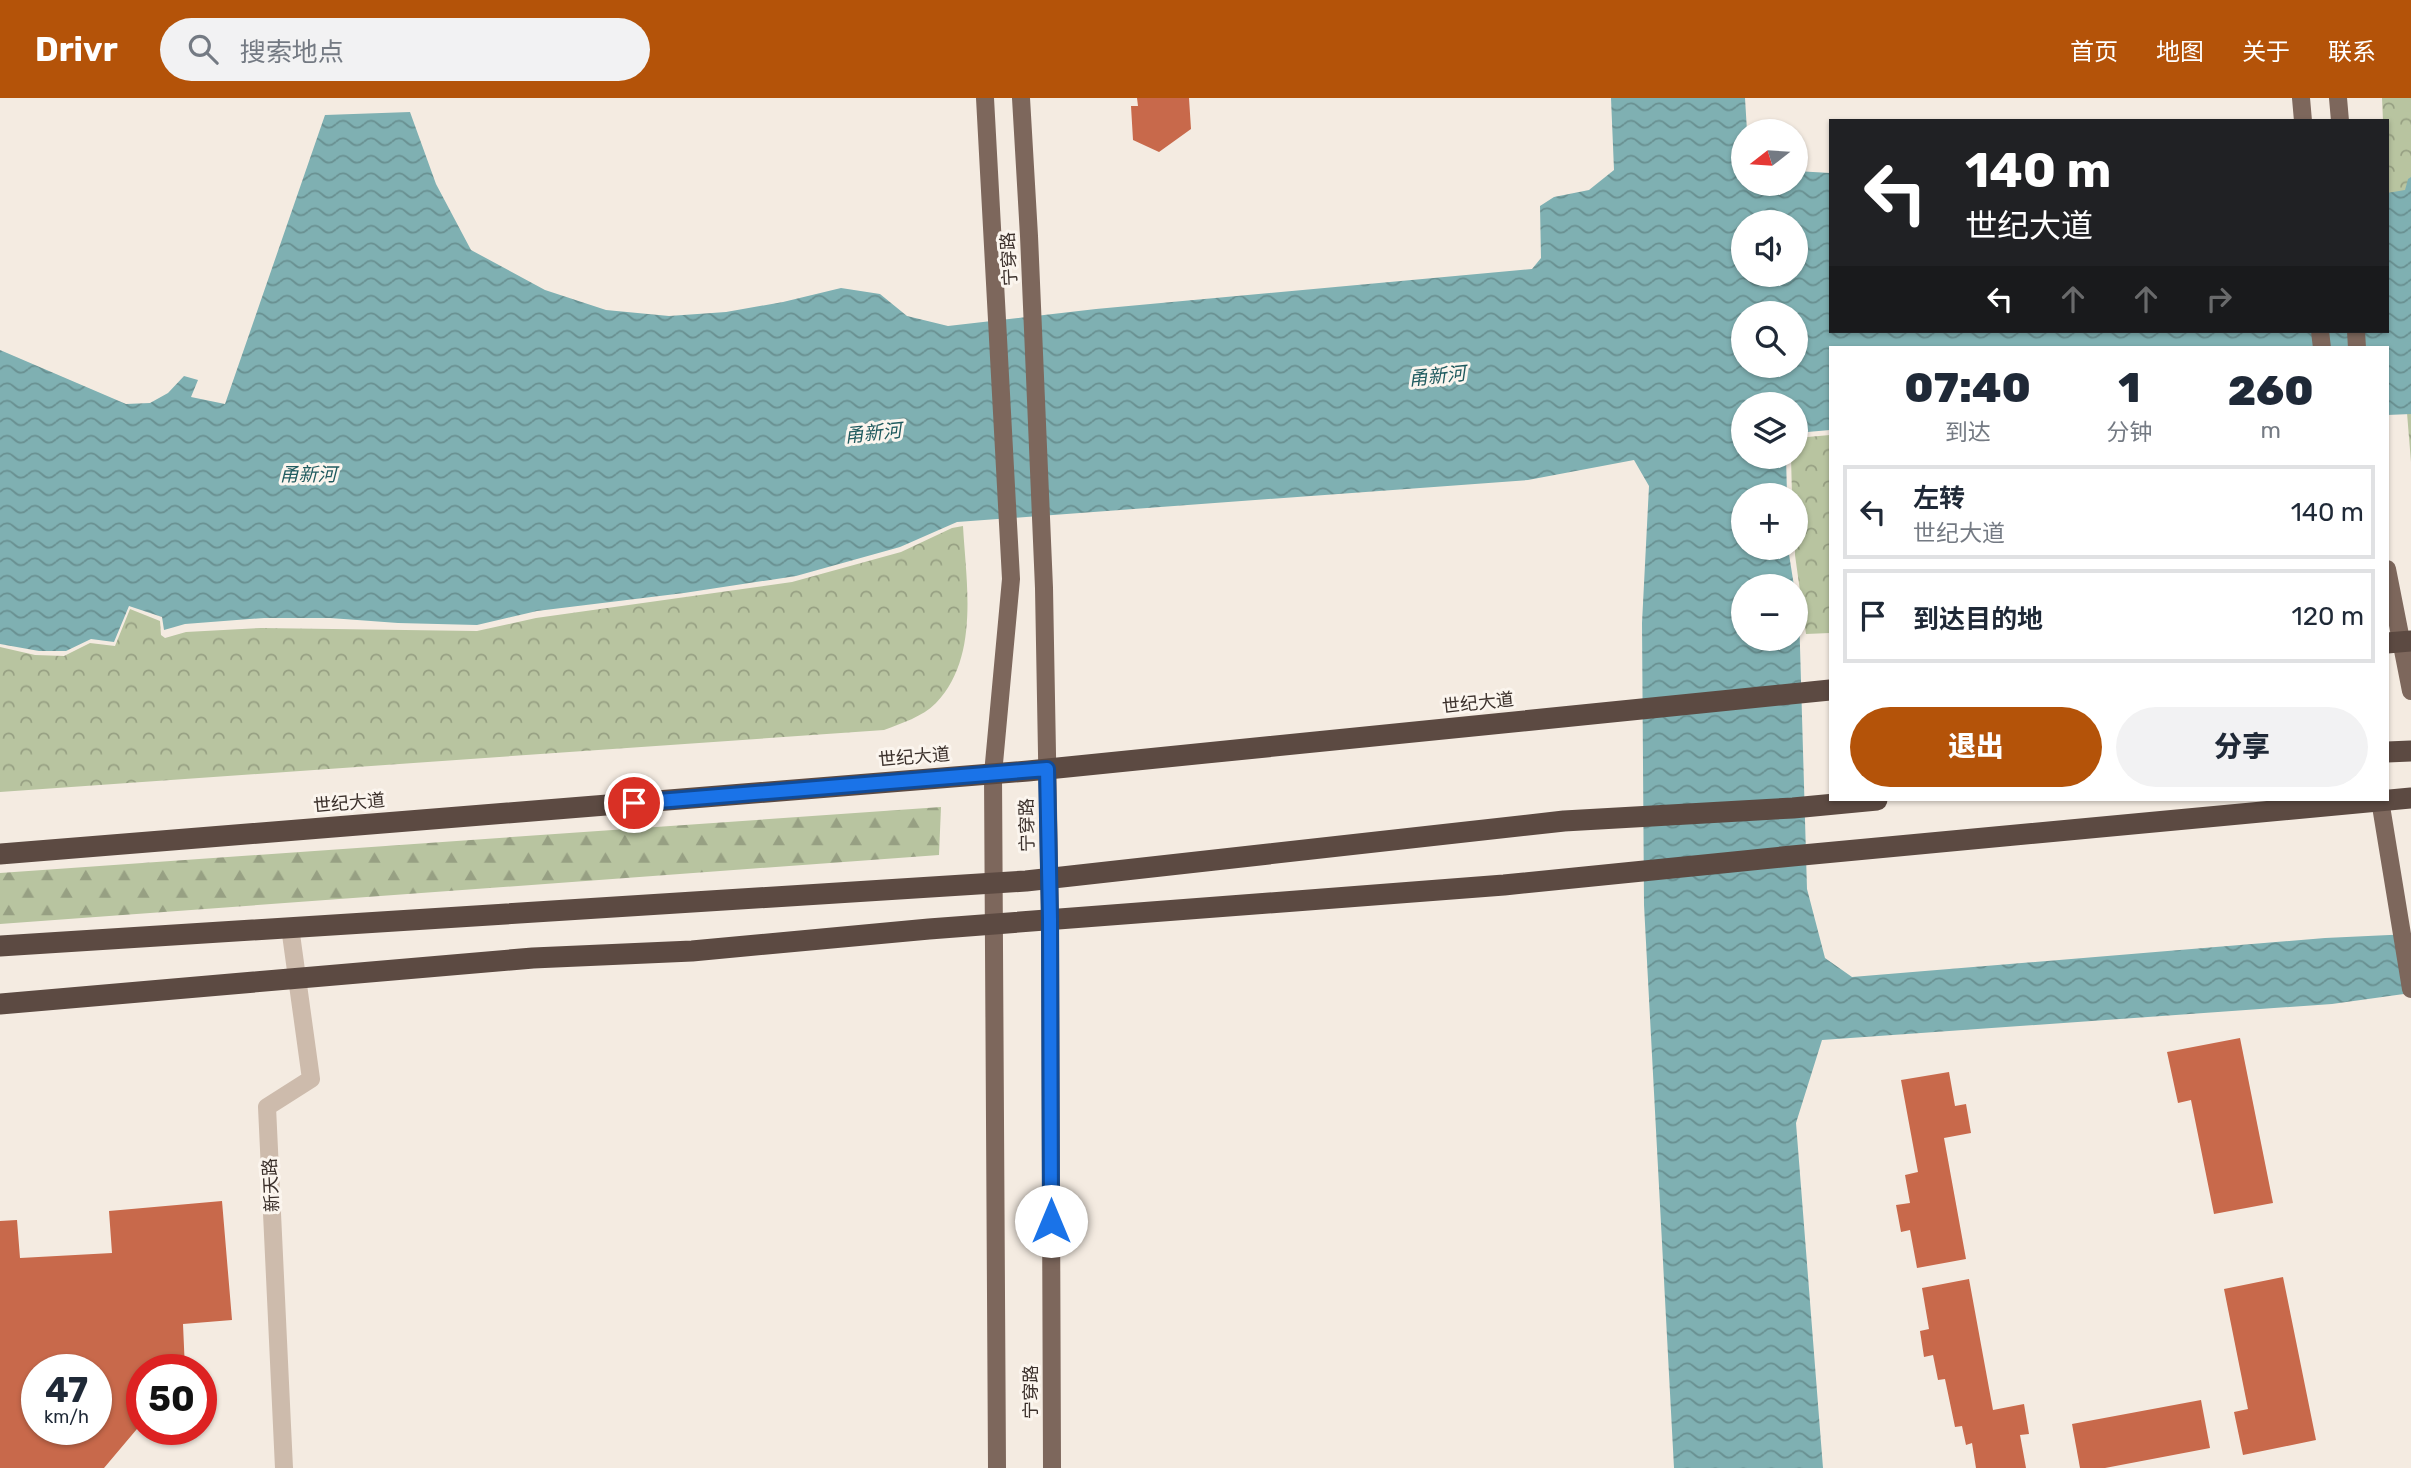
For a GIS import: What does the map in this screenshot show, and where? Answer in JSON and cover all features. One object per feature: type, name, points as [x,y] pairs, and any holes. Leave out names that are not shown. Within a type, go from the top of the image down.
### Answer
[{"type":"highway","name":"世纪大道","points":[[0,854],[993,774],[1829,690]]},
{"type":"highway","points":[[2389,752],[2411,751]]},
{"type":"highway","points":[[2389,799],[2411,798]]},
{"type":"highway","points":[[0,946],[993,883],[1564,821],[1793,808],[1866,801]]},
{"type":"highway","points":[[0,1004],[533,958],[692,951],[1050,919],[1504,885],[2370,801]]},
{"type":"main road","name":"宁穿路","points":[[985,98],[1011,579],[993,774],[997,1468]]},
{"type":"main road","name":"宁穿路","points":[[1021,98],[1044,588],[1050,919],[1052,1468]]},
{"type":"main road","points":[[2301,98],[2303,119]]},
{"type":"main road","points":[[2389,573],[2402,600],[2400,642],[2411,691]]},
{"type":"main road","points":[[2381,801],[2411,989]]},
{"type":"street","name":"新天路","points":[[284,1468],[267,1107],[311,1079],[290,927]]},
{"type":"green space","points":[[2382,98],[2411,98],[2411,462],[2389,192],[2389,119],[2383,119]]},
{"type":"green space","points":[[1829,435],[1829,633],[1808,634],[1808,574],[1798,574],[1796,560],[1808,560],[1808,483],[1792,483],[1791,469],[1808,469],[1808,437]]},
{"type":"green space","points":[[963,526],[967,618],[965,642],[959,664],[950,684],[936,703],[912,719],[884,730],[0,792],[0,647],[35,655],[64,656],[90,643],[115,646],[130,609],[160,621],[161,635],[165,638],[186,632],[261,628],[477,631],[536,618],[792,582],[901,552],[952,528]]},
{"type":"green space","points":[[941,807],[939,855],[0,924],[0,873]]},
{"type":"water","name":"甬新河","points":[[1611,98],[1745,98],[1746,119],[1731,119],[1731,196],[1808,196],[1808,172],[1829,173],[1829,333],[2389,333],[2389,193],[2405,190],[2411,177],[2411,414],[2389,415],[2389,346],[1829,346],[1829,430],[1808,432],[1808,392],[1731,392],[1731,469],[1786,469],[1787,483],[1731,483],[1731,560],[1790,560],[1792,574],[1731,574],[1731,651],[1800,651],[1807,889],[1825,958],[1852,977],[2325,938],[2411,934],[2411,993],[2332,1004],[1822,1040],[1796,1123],[1823,1468],[1674,1468],[1644,905],[1642,623],[1649,486],[1634,460],[1528,480],[957,522],[900,547],[796,576],[537,611],[477,625],[330,618],[264,618],[185,624],[164,630],[162,617],[129,606],[114,642],[91,639],[66,651],[39,651],[0,644],[0,350],[126,404],[150,403],[168,393],[184,376],[198,380],[191,397],[225,404],[325,115],[410,112],[436,184],[471,250],[545,290],[606,310],[669,316],[726,312],[841,288],[880,294],[907,316],[948,326],[1096,309],[1532,269],[1541,258],[1540,206],[1554,197],[1589,190],[1614,170]]},
{"type":"building","points":[[1137,98],[1189,98],[1191,129],[1159,152],[1133,140],[1131,106],[1138,106]]},
{"type":"building","points":[[2240,1038],[2273,1203],[2214,1214],[2191,1100],[2178,1103],[2167,1052]]},
{"type":"building","points":[[1949,1072],[1955,1106],[1966,1104],[1971,1133],[1944,1138],[1966,1259],[1917,1268],[1910,1230],[1901,1232],[1896,1205],[1910,1203],[1905,1175],[1918,1172],[1901,1080]]},
{"type":"building","points":[[222,1201],[232,1320],[183,1324],[184,1354],[126,1354],[126,1442],[104,1468],[0,1468],[0,1221],[17,1220],[20,1258],[112,1253],[109,1211]]},
{"type":"building","points":[[2283,1277],[2316,1440],[2243,1455],[2234,1412],[2248,1409],[2224,1289]]},
{"type":"building","points":[[1969,1279],[1993,1410],[2024,1404],[2029,1434],[2020,1435],[2026,1468],[1976,1468],[1972,1443],[1966,1445],[1962,1426],[1955,1427],[1945,1379],[1938,1380],[1933,1355],[1924,1357],[1920,1331],[1929,1329],[1922,1288]]},
{"type":"building","points":[[2201,1400],[2210,1448],[2105,1468],[2080,1468],[2072,1424]]},
{"type":"route","points":[[634,803],[1047,769],[1051,1221]]}]
